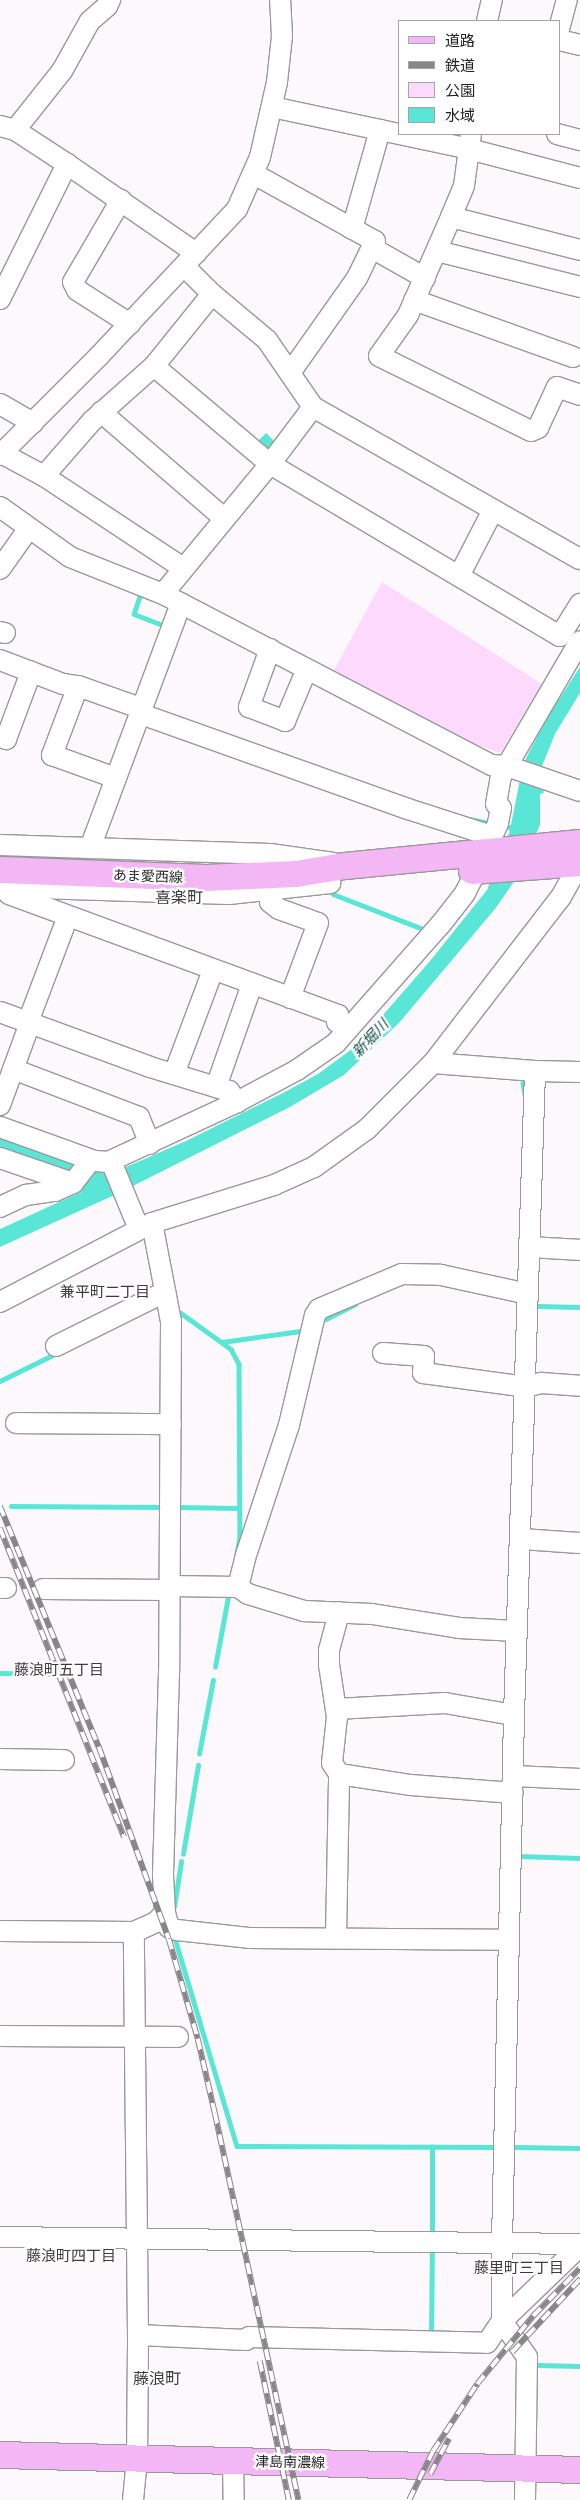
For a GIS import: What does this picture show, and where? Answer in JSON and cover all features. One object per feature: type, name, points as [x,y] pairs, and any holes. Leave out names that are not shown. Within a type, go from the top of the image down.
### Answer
[{"type":"main road","name":"あま愛西線","points":[[531,858],[580,843]]},
{"type":"main road","name":"あま愛西線","points":[[1,881],[206,878],[296,874],[337,875],[485,856],[531,858],[577,874]]},
{"type":"main road","name":"津島南濃線","points":[[0,2455],[580,2470]]},
{"type":"street","points":[[110,0],[107,6],[90,21],[62,71],[8,128],[121,200],[190,260],[212,294],[267,340],[313,407],[580,559]]},
{"type":"street","points":[[183,568],[44,476],[1,454],[130,324],[237,209],[254,174],[272,107],[282,36],[280,0]]},
{"type":"street","points":[[486,20],[492,0]]},
{"type":"street","points":[[560,26],[567,0]]},
{"type":"street","points":[[560,40],[580,45]]},
{"type":"street","points":[[272,107],[398,132]]},
{"type":"street","points":[[352,229],[380,130]]},
{"type":"street","points":[[421,135],[470,141],[580,178]]},
{"type":"street","points":[[560,135],[580,140]]},
{"type":"street","points":[[414,300],[577,351],[557,387],[538,428],[531,431],[379,356],[408,315],[414,300],[437,251],[464,186],[470,141]]},
{"type":"street","points":[[0,299],[67,164]]},
{"type":"street","points":[[254,174],[375,241],[357,278],[290,373]]},
{"type":"street","points":[[121,200],[73,282],[77,290],[130,324]]},
{"type":"street","points":[[451,217],[580,250]]},
{"type":"street","points":[[372,248],[424,278]]},
{"type":"street","points":[[437,251],[580,287]]},
{"type":"street","points":[[44,476],[101,412],[154,366],[212,294]]},
{"type":"street","points":[[154,366],[270,464],[560,636],[580,604]]},
{"type":"street","points":[[557,387],[580,394]]},
{"type":"street","points":[[0,404],[33,423]]},
{"type":"street","points":[[163,594],[270,464],[313,407]]},
{"type":"street","points":[[101,412],[224,518]]},
{"type":"street","points":[[0,507],[70,557],[163,594],[492,765],[507,766],[580,791]]},
{"type":"street","points":[[459,576],[493,510]]},
{"type":"street","points":[[0,569],[29,528]]},
{"type":"street","points":[[90,848],[181,603]]},
{"type":"street","points":[[0,1207],[26,1196],[54,1191],[73,1183],[100,1163],[150,1144],[237,1102],[297,1070],[336,1043],[465,893],[485,856],[498,823],[501,808],[496,804],[501,776],[580,641]]},
{"type":"street","points":[[270,649],[248,707],[285,721],[307,669]]},
{"type":"street","points":[[0,660],[63,684],[78,686],[142,712],[408,809],[485,856]]},
{"type":"street","points":[[0,736],[6,739],[8,711],[31,672]]},
{"type":"street","points":[[78,686],[52,755],[116,778]]},
{"type":"street","points":[[0,845],[270,854],[329,862],[337,875],[270,890],[229,894],[75,890],[1,881]]},
{"type":"street","points":[[0,1302],[81,1262],[146,1226],[274,1185],[314,1167],[367,1129],[433,1063],[562,897],[577,874]]},
{"type":"street","points":[[1,881],[9,894],[338,1016],[337,1022],[348,1029]]},
{"type":"street","points":[[0,1105],[75,890]]},
{"type":"street","points":[[270,890],[270,902],[279,910],[318,923],[290,998]]},
{"type":"street","points":[[174,1074],[213,970]]},
{"type":"street","points":[[216,1087],[252,984]]},
{"type":"street","points":[[0,1012],[174,1074],[229,1091],[237,1102]]},
{"type":"street","points":[[433,1063],[535,1071],[580,1072]]},
{"type":"street","points":[[13,1069],[139,1117],[150,1144]]},
{"type":"street","points":[[525,2500],[527,2357],[502,2321],[502,2242],[514,1716],[535,1071]]},
{"type":"street","points":[[0,1127],[100,1163],[146,1226],[165,1292],[171,1322],[170,1588],[163,1875],[165,1913],[169,1927],[177,1930],[248,1938],[336,1937],[509,1940]]},
{"type":"street","points":[[0,1158],[73,1183]]},
{"type":"street","points":[[530,1247],[580,1250]]},
{"type":"street","points":[[238,1586],[247,1552],[289,1425],[315,1315],[319,1309],[402,1274],[441,1275],[528,1294]]},
{"type":"street","points":[[56,1346],[165,1292]]},
{"type":"street","points":[[383,1353],[424,1356],[423,1373],[526,1387],[541,1383],[580,1386]]},
{"type":"street","points":[[16,1423],[171,1424]]},
{"type":"street","points":[[521,1539],[580,1543]]},
{"type":"street","points":[[43,1589],[238,1586],[248,1594],[304,1611],[372,1614],[459,1628],[517,1631]]},
{"type":"street","points":[[336,1937],[339,1774],[332,1763],[338,1717],[329,1665],[329,1650],[339,1612]]},
{"type":"street","points":[[336,1709],[445,1703],[514,1716]]},
{"type":"street","points":[[0,1759],[64,1760]]},
{"type":"street","points":[[339,1774],[411,1785],[513,1785],[580,1778]]},
{"type":"street","points":[[0,1931],[134,1932],[156,1922],[165,1913]]},
{"type":"street","points":[[133,2500],[137,2459],[138,2336],[134,1932]]},
{"type":"street","points":[[0,2036],[178,2037]]},
{"type":"street","points":[[0,2237],[502,2242],[580,2245]]},
{"type":"street","points":[[138,2336],[246,2340],[249,2337],[487,2343],[502,2321],[580,2245]]},
{"type":"street","points":[[233,2461],[234,2500]]},
{"type":"green space","points":[[382,582],[542,684],[500,753],[454,736],[330,678]]},
{"type":"water","points":[[266,433],[274,441],[267,449],[258,441]]},
{"type":"water","name":"新堀川","points":[[580,667],[580,693],[555,734],[542,766],[540,773],[544,793],[540,794],[540,825],[518,876],[495,909],[399,1023],[344,1075],[290,1107],[119,1193],[0,1247],[0,1229],[81,1192],[84,1184],[0,1156],[0,1136],[110,1172],[186,1141],[283,1093],[318,1074],[356,1046],[430,961],[487,890],[510,831],[507,829],[508,825],[511,825],[523,764],[547,718],[544,717],[547,711],[550,713]]},
{"type":"waterway","points":[[142,591],[134,614],[165,626]]},
{"type":"waterway","points":[[469,819],[485,822]]},
{"type":"waterway","points":[[333,894],[426,930]]},
{"type":"waterway","points":[[523,1083],[525,1094]]},
{"type":"waterway","points":[[326,1319],[355,1304]]},
{"type":"waterway","points":[[538,1306],[580,1307]]},
{"type":"waterway","points":[[181,1313],[231,1349],[239,1364],[240,1538],[237,1553]]},
{"type":"waterway","points":[[222,1342],[300,1331]]},
{"type":"waterway","points":[[0,1381],[57,1353]]},
{"type":"waterway","points":[[11,1506],[159,1507]]},
{"type":"waterway","points":[[177,1507],[239,1508]]},
{"type":"waterway","points":[[215,1667],[228,1597]]},
{"type":"waterway","points":[[0,1673],[56,1674]]},
{"type":"waterway","points":[[199,1754],[213,1680]]},
{"type":"waterway","points":[[183,1854],[198,1765]]},
{"type":"waterway","points":[[519,1856],[580,1858]]},
{"type":"waterway","points":[[174,1907],[181,1862]]},
{"type":"waterway","points":[[174,1935],[237,2146],[495,2147]]},
{"type":"waterway","points":[[432,2147],[432,2237]]},
{"type":"waterway","points":[[515,2147],[580,2148]]},
{"type":"waterway","points":[[431,2336],[432,2246]]},
{"type":"waterway","points":[[537,2365],[580,2366]]},
{"type":"railway","points":[[0,1506],[99,1747],[169,1939],[198,2039],[299,2500]]},
{"type":"railway","points":[[0,1528],[124,1837]]},
{"type":"railway","points":[[409,2500],[433,2451],[477,2384],[533,2316],[580,2268]]},
{"type":"railway","points":[[512,2352],[580,2279]]},
{"type":"railway","points":[[260,2361],[289,2500]]},
{"type":"railway","points":[[430,2474],[449,2439]]},
{"type":"district","name":"喜楽町","points":[[179,898]]},
{"type":"district","name":"兼平町二丁目","points":[[105,1292]]},
{"type":"district","name":"藤浪町五丁目","points":[[59,1670]]},
{"type":"district","name":"藤浪町四丁目","points":[[71,2256]]},
{"type":"district","name":"藤里町三丁目","points":[[519,2268]]},
{"type":"district","name":"藤浪町","points":[[157,2379]]}]
